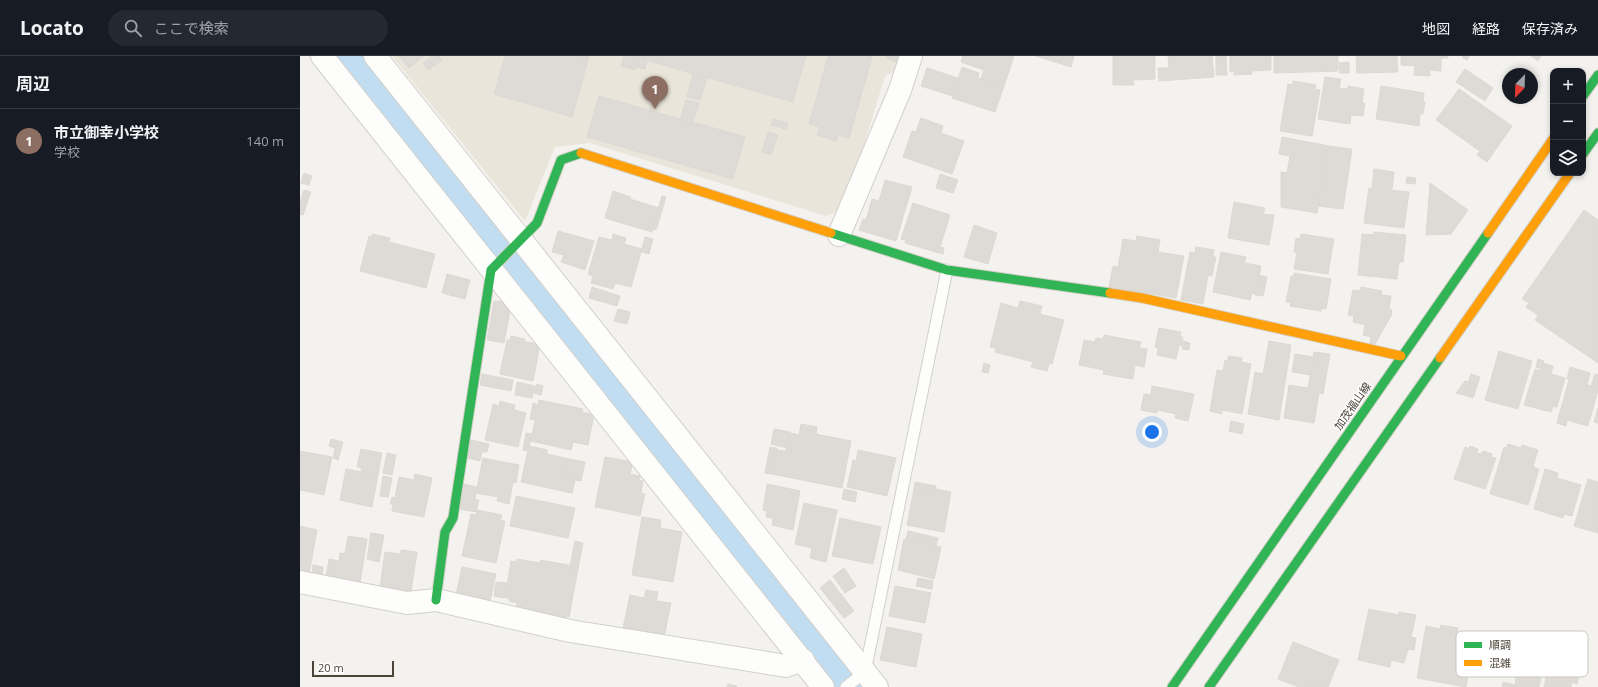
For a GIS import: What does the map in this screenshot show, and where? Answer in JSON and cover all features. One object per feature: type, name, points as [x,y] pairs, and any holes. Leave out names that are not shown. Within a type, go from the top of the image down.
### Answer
[{"type":"main road","points":[[1586,92],[1598,74]]},
{"type":"main road","points":[[1586,150],[1598,133]]},
{"type":"main road","name":"加茂福山線","points":[[1172,687],[1552,140]]},
{"type":"main road","points":[[436,600],[445,532],[453,518],[494,267],[537,223],[561,160],[579,152],[947,270],[1142,298],[1401,356]]},
{"type":"main road","points":[[1209,687],[1568,176]]},
{"type":"street","points":[[322,56],[494,267],[823,687]]},
{"type":"street","points":[[374,56],[519,242],[867,679]]},
{"type":"street","points":[[839,236],[900,90],[911,56]]},
{"type":"street","points":[[300,582],[406,603],[436,600],[578,632],[786,666],[803,660]]},
{"type":"lane","points":[[846,687],[867,679],[947,270]]},
{"type":"shaded area","points":[[392,56],[903,56],[898,70],[885,76],[845,208],[826,216],[590,143],[555,147],[525,221]]},
{"type":"building","points":[[399,56],[424,56],[409,68]]},
{"type":"building","points":[[432,56],[439,56],[442,60],[428,70],[423,63]]},
{"type":"building","points":[[505,56],[550,56],[558,58],[558,56],[573,56],[588,60],[572,117],[494,94]]},
{"type":"building","points":[[573,56],[589,56],[588,60]]},
{"type":"building","points":[[624,56],[806,56],[793,102],[638,58],[635,70],[621,66]]},
{"type":"building","points":[[828,56],[872,57],[849,138],[838,135],[836,141],[817,135],[820,127],[809,124]]},
{"type":"building","points":[[886,56],[902,56],[900,63],[886,58]]},
{"type":"building","points":[[963,56],[1014,56],[1004,86],[981,79],[984,70],[961,62]]},
{"type":"building","points":[[1036,56],[1074,56],[1071,67]]},
{"type":"building","points":[[1113,56],[1155,56],[1155,79],[1133,80],[1134,85],[1113,85]]},
{"type":"building","points":[[1168,56],[1212,56],[1214,77],[1159,81],[1158,68],[1169,68]]},
{"type":"building","points":[[1216,56],[1226,56],[1227,75],[1216,75]]},
{"type":"building","points":[[1230,56],[1271,56],[1271,70],[1252,71],[1252,74],[1234,75],[1234,71],[1230,72]]},
{"type":"building","points":[[1274,56],[1338,56],[1338,71],[1274,73]]},
{"type":"building","points":[[1356,56],[1397,56],[1398,72],[1357,73]]},
{"type":"building","points":[[1401,56],[1448,56],[1448,58],[1441,58],[1441,71],[1430,70],[1430,76],[1414,75],[1415,66],[1401,65]]},
{"type":"building","points":[[1469,56],[1467,60],[1462,57]]},
{"type":"building","points":[[1531,56],[1541,56],[1538,61]]},
{"type":"building","points":[[638,58],[647,60],[645,69],[636,67]]},
{"type":"building","points":[[1349,62],[1349,73],[1340,73],[1339,63]]},
{"type":"building","points":[[962,67],[979,73],[978,78],[1004,86],[995,112],[952,98]]},
{"type":"building","points":[[927,68],[958,78],[953,96],[921,86]]},
{"type":"building","points":[[1465,69],[1493,88],[1485,101],[1456,82]]},
{"type":"building","points":[[693,73],[707,78],[700,100],[687,97]]},
{"type":"building","points":[[1325,77],[1341,79],[1339,88],[1348,89],[1348,86],[1364,89],[1362,103],[1365,103],[1363,116],[1351,115],[1350,124],[1318,119]]},
{"type":"building","points":[[1293,81],[1316,85],[1315,89],[1320,90],[1312,136],[1280,131],[1288,84],[1293,85]]},
{"type":"building","points":[[1381,86],[1424,93],[1423,102],[1425,102],[1423,114],[1420,114],[1419,126],[1376,119]]},
{"type":"building","points":[[1459,89],[1512,126],[1487,162],[1477,155],[1480,151],[1436,120]]},
{"type":"building","points":[[599,96],[680,119],[680,121],[692,125],[693,122],[745,137],[733,179],[587,137]]},
{"type":"building","points":[[686,100],[699,103],[692,125],[680,121]]},
{"type":"building","points":[[921,118],[943,126],[941,133],[964,141],[952,174],[903,157],[912,131],[916,132]]},
{"type":"building","points":[[773,119],[788,123],[786,129],[771,125]]},
{"type":"building","points":[[768,132],[778,135],[771,155],[762,152]]},
{"type":"building","points":[[1282,137],[1329,146],[1317,213],[1281,207],[1281,172],[1287,173],[1290,156],[1279,154]]},
{"type":"building","points":[[1329,146],[1352,149],[1343,209],[1318,206]]},
{"type":"building","points":[[1374,169],[1394,172],[1392,189],[1372,187]]},
{"type":"building","points":[[304,173],[312,176],[309,185],[301,183]]},
{"type":"building","points":[[940,174],[958,180],[953,193],[936,188]]},
{"type":"building","points":[[1407,177],[1416,178],[1415,184],[1406,183]]},
{"type":"building","points":[[885,180],[912,187],[896,241],[859,230],[863,219],[866,220],[872,199],[879,201]]},
{"type":"building","points":[[1430,183],[1468,210],[1451,234],[1426,235]]},
{"type":"building","points":[[1369,188],[1409,192],[1404,228],[1364,223]]},
{"type":"building","points":[[304,190],[311,192],[303,215],[300,214],[300,202]]},
{"type":"building","points":[[613,191],[631,197],[630,199],[659,208],[652,232],[605,218]]},
{"type":"building","points":[[662,196],[666,197],[656,230],[652,229]]},
{"type":"building","points":[[1234,202],[1265,208],[1263,214],[1274,215],[1269,245],[1228,238]]},
{"type":"building","points":[[913,203],[950,215],[940,247],[944,248],[943,254],[905,243],[906,240],[901,239]]},
{"type":"building","points":[[1584,210],[1598,220],[1598,363],[1535,320],[1538,315],[1526,307],[1529,303],[1522,299]]},
{"type":"building","points":[[974,225],[997,233],[988,264],[964,257]]},
{"type":"building","points":[[558,231],[594,241],[585,270],[561,262],[564,255],[552,252]]},
{"type":"building","points":[[1374,232],[1406,235],[1403,262],[1399,262],[1397,279],[1358,275],[1362,234],[1374,235]]},
{"type":"building","points":[[372,234],[390,238],[389,242],[435,254],[426,288],[360,271],[369,236],[372,237]]},
{"type":"building","points":[[613,234],[626,238],[624,244],[642,249],[631,287],[615,283],[613,289],[591,283],[593,276],[588,274],[599,237],[612,240]]},
{"type":"building","points":[[1301,234],[1334,239],[1328,274],[1294,269],[1297,253],[1294,252],[1296,238],[1300,239]]},
{"type":"building","points":[[1137,236],[1160,240],[1158,252],[1184,256],[1176,298],[1109,287],[1113,266],[1118,267],[1123,239],[1136,241]]},
{"type":"building","points":[[645,237],[653,239],[649,254],[641,252]]},
{"type":"building","points":[[1196,247],[1214,250],[1213,257],[1216,257],[1212,276],[1208,275],[1203,304],[1181,300],[1190,252],[1195,253]]},
{"type":"building","points":[[1221,252],[1246,257],[1244,263],[1261,266],[1256,294],[1252,293],[1250,300],[1213,292]]},
{"type":"building","points":[[1294,273],[1331,279],[1326,309],[1322,308],[1321,311],[1290,306],[1291,303],[1286,302],[1291,276],[1294,276]]},
{"type":"building","points":[[447,274],[470,280],[465,299],[442,293]]},
{"type":"building","points":[[1259,275],[1267,277],[1263,296],[1255,295]]},
{"type":"building","points":[[592,287],[620,296],[617,306],[589,298]]},
{"type":"building","points":[[1361,287],[1382,291],[1381,295],[1391,296],[1389,309],[1392,310],[1391,316],[1372,349],[1369,346],[1371,337],[1363,335],[1365,325],[1353,322],[1354,316],[1348,315],[1353,290],[1360,291]]},
{"type":"building","points":[[494,301],[504,302],[510,311],[504,343],[487,340]]},
{"type":"building","points":[[1020,301],[1042,306],[1040,314],[1064,320],[1052,364],[1049,363],[1047,371],[1031,367],[1033,362],[995,352],[996,348],[990,347],[1001,303],[1018,308]]},
{"type":"building","points":[[618,309],[630,312],[627,324],[614,321]]},
{"type":"building","points":[[1159,328],[1181,332],[1180,337],[1183,337],[1181,346],[1179,345],[1176,359],[1157,355],[1158,348],[1155,347]]},
{"type":"building","points":[[1104,335],[1141,342],[1139,348],[1147,349],[1144,367],[1135,365],[1133,379],[1103,374],[1104,370],[1079,365],[1084,340],[1095,342],[1096,338],[1103,339]]},
{"type":"building","points":[[511,336],[525,339],[525,342],[540,344],[533,381],[500,374],[507,340],[510,340]]},
{"type":"building","points":[[1183,341],[1190,343],[1189,350],[1182,349]]},
{"type":"building","points":[[1269,341],[1291,345],[1279,420],[1248,414],[1255,372],[1263,374]]},
{"type":"building","points":[[1499,351],[1532,361],[1518,409],[1485,400]]},
{"type":"building","points":[[1314,352],[1330,354],[1323,394],[1319,393],[1314,423],[1284,418],[1289,385],[1308,388]]},
{"type":"building","points":[[1295,354],[1313,357],[1311,375],[1292,372]]},
{"type":"building","points":[[1228,356],[1242,358],[1241,362],[1251,364],[1242,414],[1222,410],[1222,414],[1210,411],[1217,370],[1223,371],[1225,360],[1228,361]]},
{"type":"building","points":[[1538,359],[1544,361],[1541,369],[1536,367]]},
{"type":"building","points":[[984,363],[990,365],[988,373],[982,372]]},
{"type":"building","points":[[1543,363],[1553,366],[1551,374],[1565,378],[1557,407],[1553,406],[1551,412],[1524,405],[1535,369],[1541,371]]},
{"type":"building","points":[[1570,367],[1590,373],[1587,385],[1591,386],[1595,374],[1598,375],[1598,390],[1588,426],[1567,420],[1566,426],[1557,423],[1569,380],[1567,379]]},
{"type":"building","points":[[482,374],[513,380],[511,391],[480,385]]},
{"type":"building","points":[[1471,374],[1480,377],[1473,398],[1464,395]]},
{"type":"building","points":[[1465,381],[1468,382],[1464,395],[1456,393]]},
{"type":"building","points":[[517,382],[535,386],[532,398],[515,395]]},
{"type":"building","points":[[537,384],[543,386],[541,395],[534,393]]},
{"type":"building","points":[[1152,386],[1194,394],[1188,421],[1175,418],[1176,414],[1158,410],[1157,413],[1141,410],[1144,394],[1151,395]]},
{"type":"building","points":[[539,400],[583,409],[582,412],[594,415],[588,445],[573,442],[571,450],[531,441],[535,420],[530,419],[533,403],[538,405]]},
{"type":"building","points":[[500,401],[515,405],[514,410],[526,413],[518,447],[485,440],[493,404],[499,406]]},
{"type":"building","points":[[1598,408],[1598,423],[1594,422]]},
{"type":"building","points":[[1231,421],[1244,424],[1242,434],[1229,431]]},
{"type":"building","points":[[801,424],[817,427],[816,434],[851,441],[842,488],[772,474],[777,450],[786,451],[790,433],[799,435]]},
{"type":"building","points":[[774,429],[790,432],[787,448],[771,444]]},
{"type":"building","points":[[526,433],[532,434],[528,451],[523,450]]},
{"type":"building","points":[[331,439],[343,442],[338,460],[333,458],[335,448],[329,446]]},
{"type":"building","points":[[471,440],[489,444],[487,452],[482,452],[480,461],[468,458]]},
{"type":"building","points":[[1508,444],[1521,448],[1522,445],[1538,450],[1533,467],[1539,469],[1528,505],[1490,494],[1504,447],[1507,448]]},
{"type":"building","points":[[529,446],[547,450],[547,454],[569,459],[565,475],[576,477],[572,493],[521,482]]},
{"type":"building","points":[[1470,446],[1478,449],[1477,453],[1481,454],[1483,451],[1492,454],[1491,457],[1496,458],[1485,489],[1454,479],[1465,447],[1469,449]]},
{"type":"building","points":[[770,447],[777,448],[772,474],[765,473]]},
{"type":"building","points":[[361,449],[382,453],[378,475],[361,471],[362,468],[357,467]]},
{"type":"building","points":[[858,450],[896,458],[887,496],[847,487],[853,460],[856,461]]},
{"type":"building","points":[[300,451],[332,457],[324,495],[300,490]]},
{"type":"building","points":[[387,453],[396,455],[392,475],[383,473]]},
{"type":"building","points":[[605,457],[633,462],[630,474],[640,476],[639,480],[643,481],[641,493],[645,494],[640,516],[595,507]]},
{"type":"building","points":[[483,458],[519,465],[516,483],[513,482],[509,504],[497,501],[498,497],[476,493]]},
{"type":"building","points":[[569,459],[585,462],[581,481],[575,480],[576,477],[565,475]]},
{"type":"building","points":[[346,469],[378,475],[372,507],[340,500]]},
{"type":"building","points":[[1545,469],[1558,473],[1557,478],[1581,485],[1572,516],[1564,514],[1563,518],[1534,509]]},
{"type":"building","points":[[415,474],[432,478],[424,517],[392,511],[393,504],[390,504],[392,497],[395,498],[399,477],[414,480]]},
{"type":"building","points":[[383,476],[392,478],[388,497],[380,496]]},
{"type":"building","points":[[1588,479],[1598,482],[1598,533],[1574,526]]},
{"type":"building","points":[[915,482],[936,486],[936,489],[929,488],[927,496],[913,494]]},
{"type":"building","points":[[463,484],[477,487],[475,499],[479,500],[476,512],[459,509]]},
{"type":"building","points":[[767,484],[800,491],[793,530],[772,525],[773,518],[766,517],[767,511],[763,510]]},
{"type":"building","points":[[929,488],[951,492],[944,532],[907,525],[913,494],[927,496]]},
{"type":"building","points":[[844,489],[857,492],[855,502],[842,499]]},
{"type":"building","points":[[516,496],[575,508],[568,538],[510,526]]},
{"type":"building","points":[[804,503],[837,510],[826,562],[810,558],[812,548],[795,544]]},
{"type":"building","points":[[477,510],[502,515],[500,520],[505,521],[496,563],[462,556],[471,514],[476,515]]},
{"type":"building","points":[[642,517],[661,520],[660,528],[682,532],[673,582],[632,575]]},
{"type":"building","points":[[840,518],[881,527],[873,564],[832,556]]},
{"type":"building","points":[[300,526],[317,530],[309,574],[300,573]]},
{"type":"building","points":[[908,531],[938,538],[936,546],[906,540]]},
{"type":"building","points":[[371,533],[384,535],[379,562],[367,559]]},
{"type":"building","points":[[348,536],[367,539],[360,583],[326,577],[329,559],[339,561],[340,553],[345,554]]},
{"type":"building","points":[[904,539],[941,547],[934,579],[898,570]]},
{"type":"building","points":[[575,541],[583,543],[577,574],[573,574],[574,566],[570,566]]},
{"type":"building","points":[[401,550],[417,552],[411,592],[380,587],[385,552],[401,554]]},
{"type":"building","points":[[517,559],[540,563],[540,560],[574,566],[573,574],[577,574],[569,617],[566,616],[564,621],[515,612],[517,603],[509,601],[509,598],[505,598],[511,561],[517,562]]},
{"type":"building","points":[[313,565],[323,567],[322,577],[312,575]]},
{"type":"building","points":[[462,567],[496,574],[489,606],[455,599]]},
{"type":"building","points":[[844,568],[856,586],[845,593],[833,576]]},
{"type":"building","points":[[918,578],[933,581],[932,589],[916,586]]},
{"type":"building","points":[[830,580],[854,611],[844,618],[820,588]]},
{"type":"building","points":[[496,582],[508,583],[504,598],[494,596]]},
{"type":"building","points":[[895,586],[931,593],[925,623],[889,616]]},
{"type":"building","points":[[646,590],[658,592],[656,601],[671,603],[664,637],[623,628],[630,595],[644,598]]},
{"type":"building","points":[[1369,609],[1399,615],[1399,612],[1416,615],[1411,637],[1416,638],[1414,650],[1408,649],[1404,663],[1391,660],[1390,667],[1358,660]]},
{"type":"building","points":[[1441,625],[1458,628],[1456,631],[1456,677],[1468,677],[1466,687],[1417,678],[1426,626],[1440,629]]},
{"type":"building","points":[[887,627],[922,634],[916,667],[880,660]]},
{"type":"building","points":[[1293,642],[1339,660],[1328,687],[1299,687],[1278,679]]},
{"type":"building","points":[[1516,677],[1541,677],[1539,687],[1502,687],[1503,682],[1515,685]]},
{"type":"building","points":[[1546,677],[1579,677],[1577,684],[1572,682],[1571,687],[1544,687]]},
{"type":"building","points":[[728,684],[737,686],[727,687]]},
{"type":"waterway","points":[[353,56],[493,232],[847,687]]},
{"type":"traffic: fast","points":[[1586,92],[1598,75]]},
{"type":"traffic: fast","points":[[1586,150],[1598,133]]},
{"type":"traffic: fast","points":[[436,600],[445,532],[453,518],[491,270],[537,223],[561,160],[581,153]]},
{"type":"traffic: fast","points":[[831,233],[947,270],[1110,293]]},
{"type":"traffic: fast","points":[[1172,687],[1488,233]]},
{"type":"traffic: fast","points":[[1209,687],[1440,358]]},
{"type":"traffic: slow","points":[[1488,233],[1552,140]]},
{"type":"traffic: slow","points":[[581,153],[831,233]]},
{"type":"traffic: slow","points":[[1440,358],[1568,176]]},
{"type":"traffic: slow","points":[[1110,293],[1142,298],[1401,356]]},
{"type":"place","name":"市立御幸小学校","points":[[655,109]]}]
